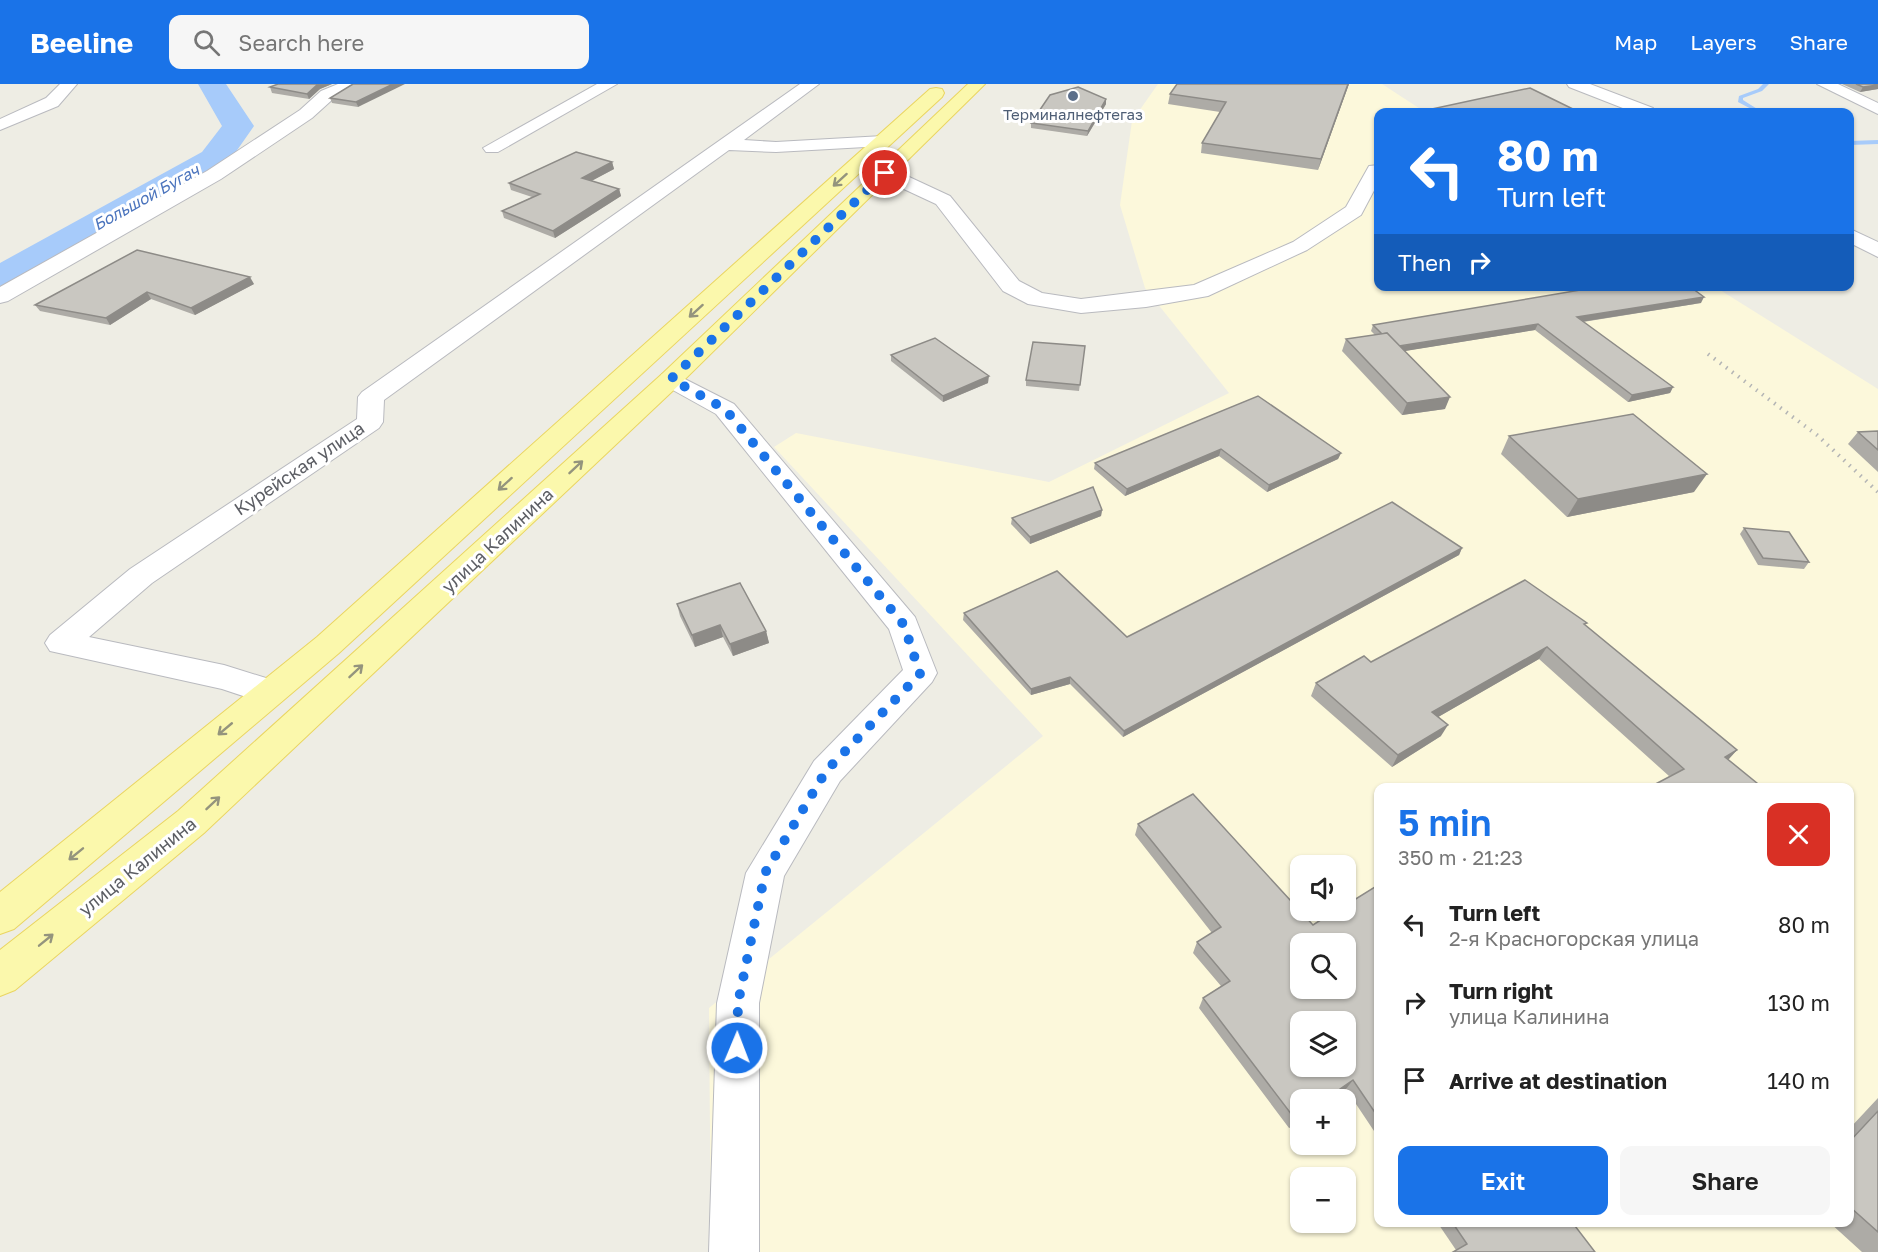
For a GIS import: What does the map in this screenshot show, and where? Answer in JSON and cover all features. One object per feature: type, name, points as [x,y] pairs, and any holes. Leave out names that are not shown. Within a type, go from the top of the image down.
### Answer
[{"type":"main road","name":"улица Калинина","points":[[0,916],[337,637],[946,84]]},
{"type":"main road","name":"улица Калинина","points":[[0,976],[191,822],[671,379],[977,84]]},
{"type":"street","points":[[0,124],[52,102],[69,84]]},
{"type":"street","points":[[0,296],[214,175],[306,114],[327,95],[351,84]]},
{"type":"street","points":[[492,148],[609,84]]},
{"type":"street","name":"Курейская улица","points":[[270,692],[224,677],[61,643],[141,576],[370,422],[371,397],[812,84]]},
{"type":"street","points":[[1575,84],[1637,108]]},
{"type":"street","points":[[1825,84],[1878,109]]},
{"type":"street","points":[[728,145],[776,147],[883,141]]},
{"type":"street","points":[[885,173],[943,200],[1011,286],[1036,299],[1081,306],[1146,300],[1200,291],[1300,246],[1354,211],[1374,174]]},
{"type":"street","points":[[1854,237],[1878,251]]},
{"type":"street","points":[[671,379],[725,409],[904,625],[920,674],[826,771],[765,873],[738,1003],[734,1252]]},
{"type":"shaded area","points":[[1158,84],[1382,84],[1419,108],[1374,108],[1374,291],[1722,291],[1878,389],[1878,1252],[711,1252],[709,1008],[1043,736],[774,447],[796,433],[1049,482],[1229,393],[1145,288],[1120,205],[1132,121]]},
{"type":"building","points":[[278,84],[318,84],[307,94],[270,87]]},
{"type":"building","points":[[353,84],[393,84],[356,102],[330,98]]},
{"type":"building","points":[[1177,84],[1348,84],[1321,159],[1202,143],[1226,102],[1170,94]]},
{"type":"building","points":[[1856,84],[1878,84],[1878,85],[1863,87]]},
{"type":"building","points":[[1078,87],[1106,99],[1088,131],[1031,123],[1050,95]]},
{"type":"building","points":[[1530,88],[1571,108],[1437,108]]},
{"type":"building","points":[[576,152],[612,162],[582,178],[619,189],[553,231],[502,211],[540,194],[509,183]]},
{"type":"building","points":[[137,250],[250,277],[191,308],[147,292],[106,318],[35,305]]},
{"type":"building","points":[[1574,291],[1696,291],[1704,297],[1577,317],[1673,387],[1632,395],[1538,324],[1399,346],[1387,333],[1382,334],[1373,325]]},
{"type":"building","points":[[1387,333],[1450,397],[1407,403],[1346,339]]},
{"type":"building","points":[[935,338],[989,376],[943,396],[891,355]]},
{"type":"building","points":[[1033,342],[1085,346],[1080,385],[1026,380]]},
{"type":"building","points":[[1258,396],[1341,453],[1269,485],[1221,449],[1127,489],[1095,463]]},
{"type":"building","points":[[1633,414],[1707,474],[1578,499],[1509,436]]},
{"type":"building","points":[[1878,431],[1878,450],[1858,432]]},
{"type":"building","points":[[1093,487],[1102,510],[1030,537],[1012,518]]},
{"type":"building","points":[[1392,502],[1462,548],[1124,731],[1070,677],[1031,689],[964,613],[1057,571],[1127,637]]},
{"type":"building","points":[[1744,528],[1789,532],[1809,562],[1763,558]]},
{"type":"building","points":[[1525,580],[1587,623],[1584,624],[1737,750],[1725,757],[1757,783],[1657,783],[1684,769],[1547,647],[1432,712],[1448,725],[1398,755],[1316,683],[1364,656],[1371,662]]},
{"type":"building","points":[[740,583],[766,631],[730,644],[720,625],[692,635],[677,604]]},
{"type":"building","points":[[1193,794],[1290,900],[1290,921],[1309,921],[1313,925],[1319,921],[1356,921],[1356,899],[1374,888],[1374,1111],[1353,1080],[1340,1089],[1290,1089],[1290,1112],[1203,998],[1230,981],[1197,942],[1221,927],[1138,824]]},
{"type":"building","points":[[1878,1111],[1878,1232],[1854,1211],[1854,1137]]},
{"type":"building","points":[[1455,1227],[1576,1227],[1595,1252],[1453,1252],[1467,1244]]},
{"type":"waterway","name":"Большой Бугач","points":[[0,279],[214,159],[238,126],[212,84]]},
{"type":"waterway","points":[[1753,108],[1740,101],[1741,97],[1760,90],[1766,84]]},
{"type":"waterway","points":[[1854,143],[1878,142]]},
{"type":"railway","points":[[1708,354],[1817,435],[1878,492]]},
{"type":"place","name":"Терминалнефтегаз","points":[[1073,96]]},
{"type":"route","points":[[737,1048],[738,1003],[765,873],[826,771],[920,674],[904,625],[725,409],[671,379],[885,173]]}]
